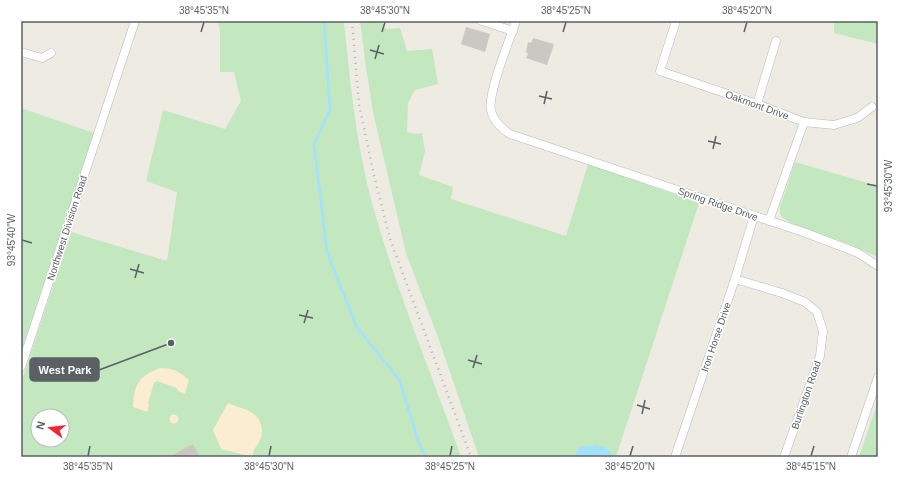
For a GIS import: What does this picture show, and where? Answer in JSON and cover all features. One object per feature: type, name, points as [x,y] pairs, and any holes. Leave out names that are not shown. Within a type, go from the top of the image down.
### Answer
[{"type":"street","name":"Northwest Division Road","points":[[21,367],[135,21]]},
{"type":"street","points":[[482,21],[513,31]]},
{"type":"street","name":"Spring Ridge Drive","points":[[516,21],[490,103],[492,116],[496,123],[510,134],[754,216],[858,253],[878,266]]},
{"type":"street","name":"Oakmont Drive","points":[[676,21],[660,71],[757,104],[804,122],[834,125],[857,118],[872,107]]},
{"type":"street","points":[[757,104],[776,41]]},
{"type":"street","points":[[21,52],[42,58],[50,53]]},
{"type":"street","points":[[769,222],[804,122]]},
{"type":"street","name":"Iron Horse Drive","points":[[675,457],[735,279],[754,216]]},
{"type":"street","name":"Burlington Road","points":[[735,279],[782,293],[805,302],[817,312],[823,331],[820,356],[784,457]]},
{"type":"street","points":[[852,457],[878,377]]},
{"type":"green space","points":[[217,21],[344,21],[351,90],[366,181],[381,235],[403,299],[461,457],[21,457],[21,383],[71,232],[167,261],[177,192],[146,181],[163,110],[225,129],[241,101],[234,72],[220,72],[220,29]]},
{"type":"green space","points":[[360,21],[381,21],[386,29],[400,28],[407,51],[432,49],[438,84],[415,90],[408,103],[407,132],[415,134],[422,133],[425,151],[419,175],[453,187],[451,199],[566,236],[588,164],[699,203],[616,457],[612,457],[609,451],[603,447],[592,445],[586,446],[576,452],[576,457],[479,457],[439,340],[406,253],[373,112]]},
{"type":"green space","points":[[834,21],[878,21],[878,44],[834,33]]},
{"type":"green space","points":[[21,108],[94,133],[21,352]]},
{"type":"green space","points":[[795,162],[878,186],[878,257],[784,219],[780,214],[780,207]]},
{"type":"green space","points":[[878,401],[878,457],[859,457]]},
{"type":"sand","points":[[160,368],[176,371],[189,380],[185,394],[178,391],[177,388],[157,381],[154,383],[147,412],[133,407],[136,387],[139,382],[147,374]]},
{"type":"sand","points":[[228,403],[248,410],[259,420],[262,434],[254,450],[253,457],[221,449],[213,430]]},
{"type":"sand","points":[[174,414],[179,419],[174,424],[169,419]]},
{"type":"water","points":[[596,445],[610,452],[612,457],[576,457],[576,452],[580,447]]},
{"type":"building","points":[[466,27],[490,34],[485,52],[461,44]]},
{"type":"building","points":[[533,38],[554,44],[547,65],[526,58],[528,53],[526,52],[528,42],[531,43]]},
{"type":"building","points":[[193,444],[199,455],[195,457],[169,457]]},
{"type":"waterway","points":[[324,21],[330,110],[314,144],[327,252],[357,328],[399,379],[419,443],[426,457]]},
{"type":"railway","points":[[352,21],[359,104],[373,171],[390,239],[471,457]]},
{"type":"place","name":"West Park","points":[[171,343]]}]
